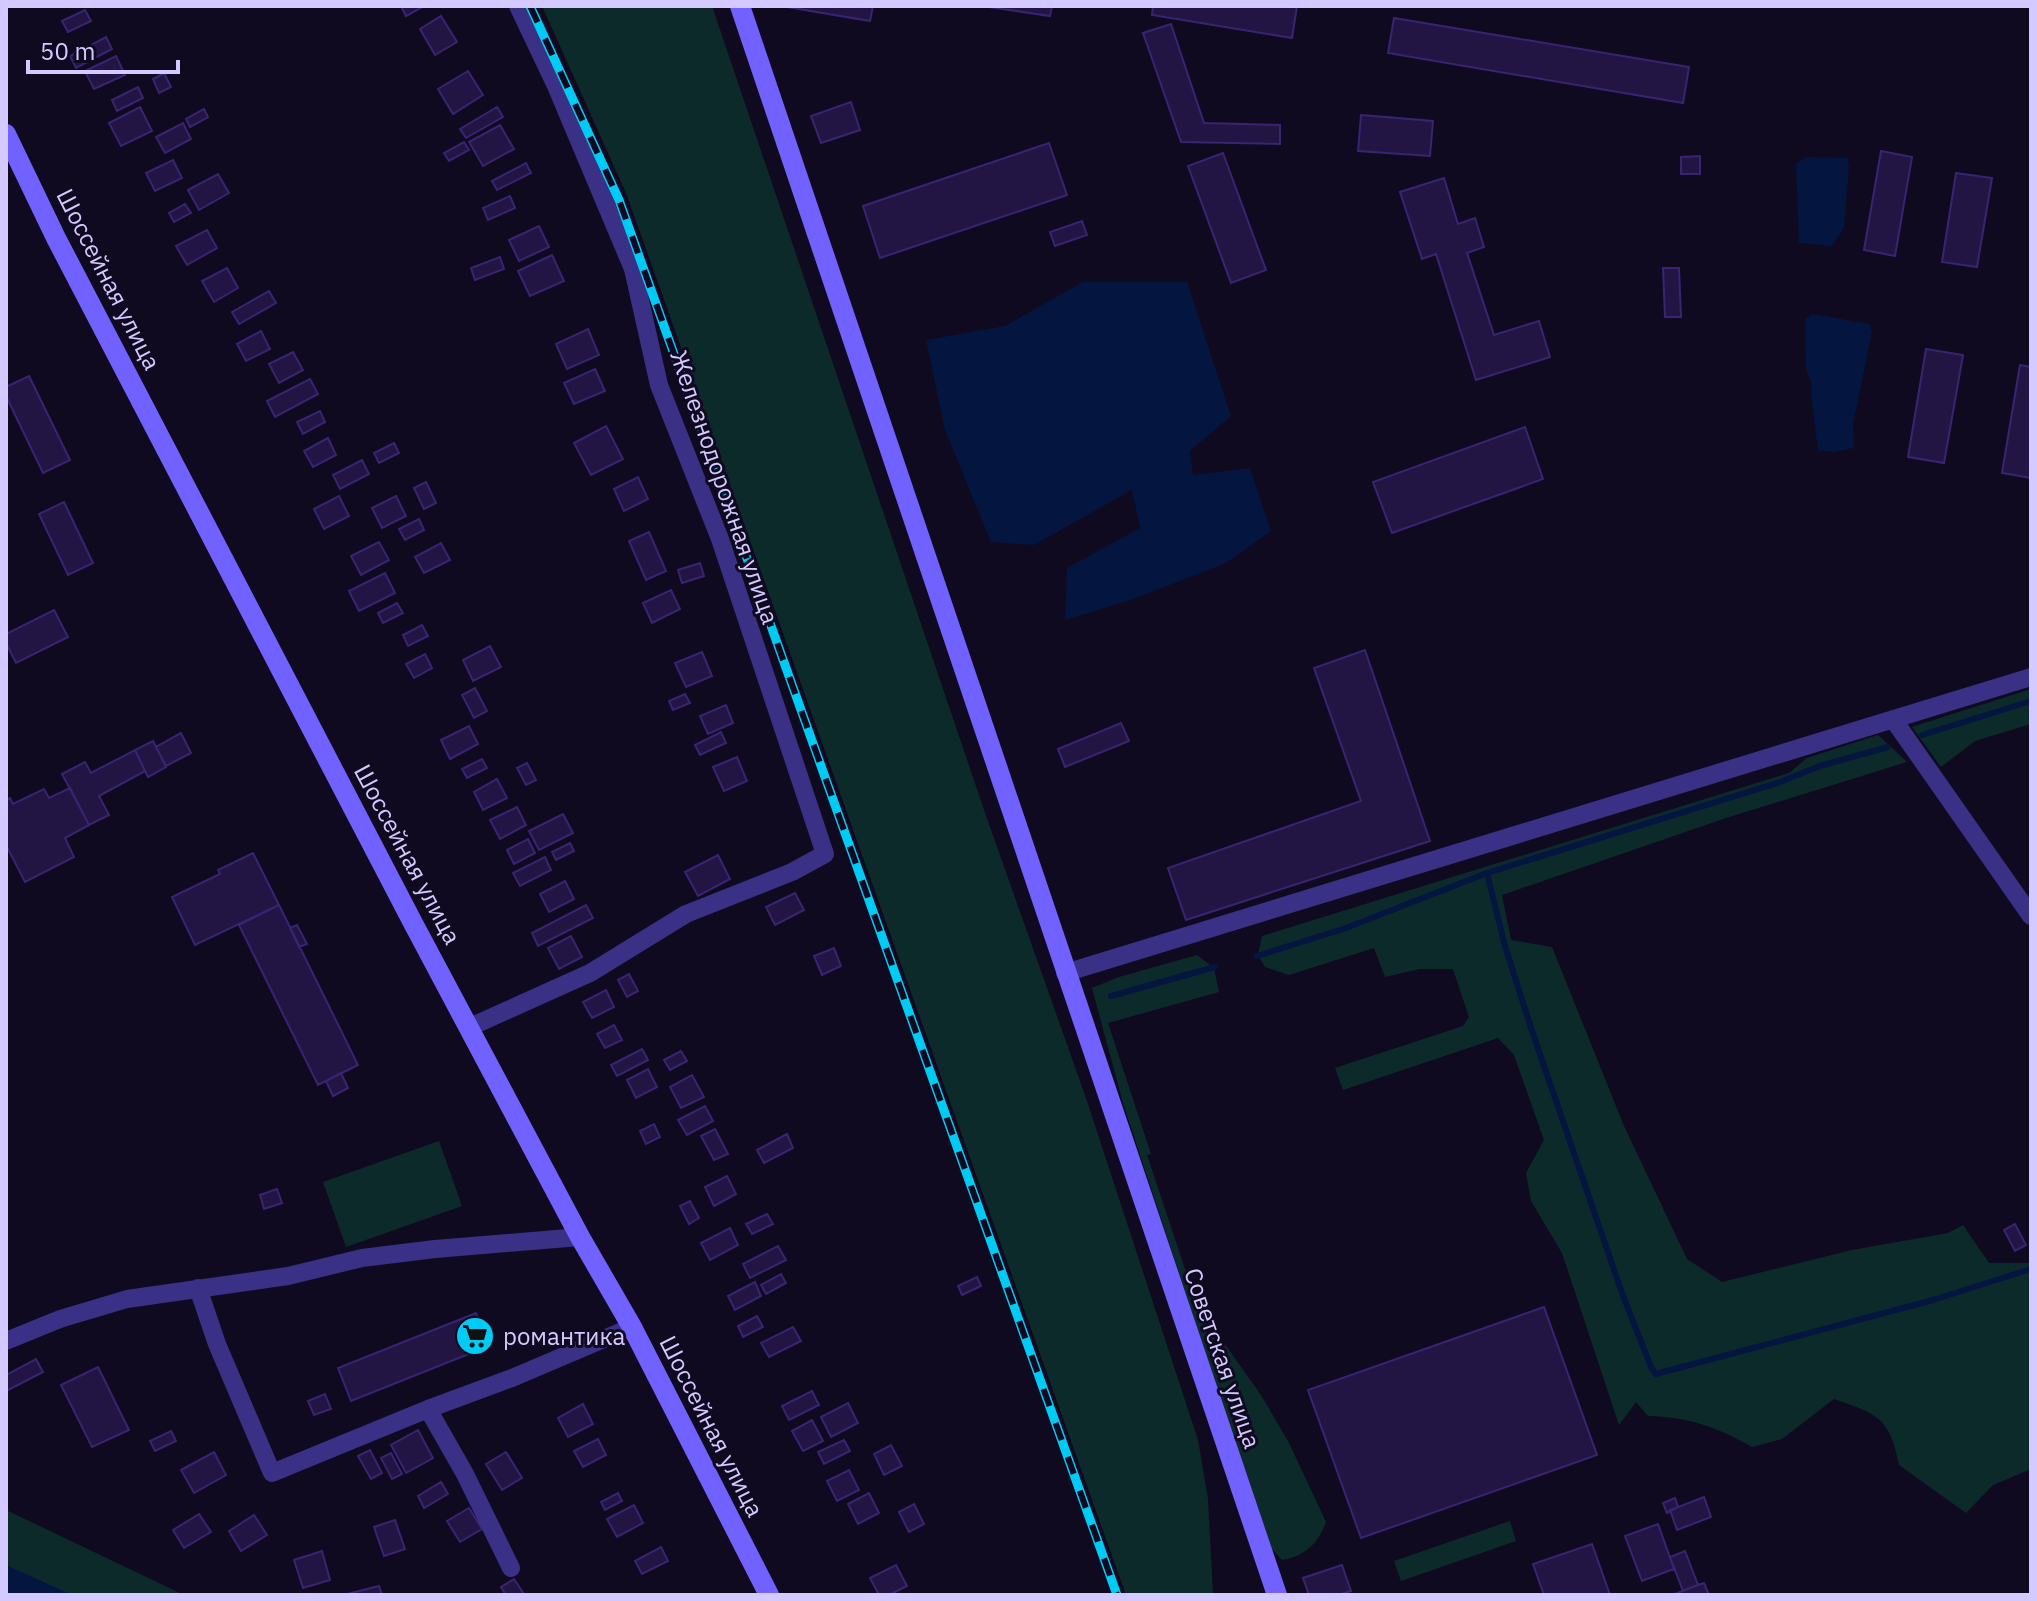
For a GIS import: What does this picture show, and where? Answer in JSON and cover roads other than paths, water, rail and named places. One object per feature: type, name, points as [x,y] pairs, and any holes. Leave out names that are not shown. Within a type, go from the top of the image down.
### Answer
[{"type":"main road","name":"Советская улица","points":[[740,6],[1277,1595]]},
{"type":"main road","name":"Шоссейная улица","points":[[6,134],[56,238],[406,909],[580,1237],[632,1327],[769,1595]]},
{"type":"street","name":"Железнодорожная улица","points":[[470,1027],[590,973],[686,914],[792,872],[825,854],[720,539],[659,385],[633,269],[556,86],[518,6]]},
{"type":"street","points":[[1065,973],[2031,677]]},
{"type":"street","points":[[1893,719],[2031,916]]},
{"type":"street","points":[[6,1341],[60,1319],[127,1299],[288,1276],[362,1258],[580,1237]]},
{"type":"street","points":[[198,1288],[222,1358],[272,1473],[632,1327]]},
{"type":"street","points":[[428,1409],[465,1474],[511,1568]]},
{"type":"water","points":[[1805,157],[1847,158],[1844,228],[1832,246],[1799,243],[1796,164]]},
{"type":"water","points":[[1083,282],[1187,282],[1231,416],[1190,451],[1193,475],[1250,468],[1271,531],[1226,563],[1131,600],[1065,620],[1067,568],[1140,528],[1132,490],[1034,545],[991,542],[945,430],[926,340],[1005,326]]},
{"type":"water","points":[[1813,314],[1869,324],[1872,332],[1853,424],[1854,448],[1833,452],[1818,450],[1812,384],[1806,369],[1805,319]]},
{"type":"water","points":[[6,1565],[72,1595],[6,1595]]},
{"type":"waterway","points":[[1922,735],[2031,701]]},
{"type":"waterway","points":[[1257,956],[1346,928],[1487,873],[1888,747]]},
{"type":"waterway","points":[[1487,873],[1505,946],[1531,1028],[1622,1293],[1656,1374],[1933,1300],[2031,1269]]},
{"type":"waterway","points":[[1111,996],[1215,967]]},
{"type":"railway","points":[[530,6],[619,200],[1117,1595]]},
{"type":"place","name":"романтика","points":[[475,1336]]}]
